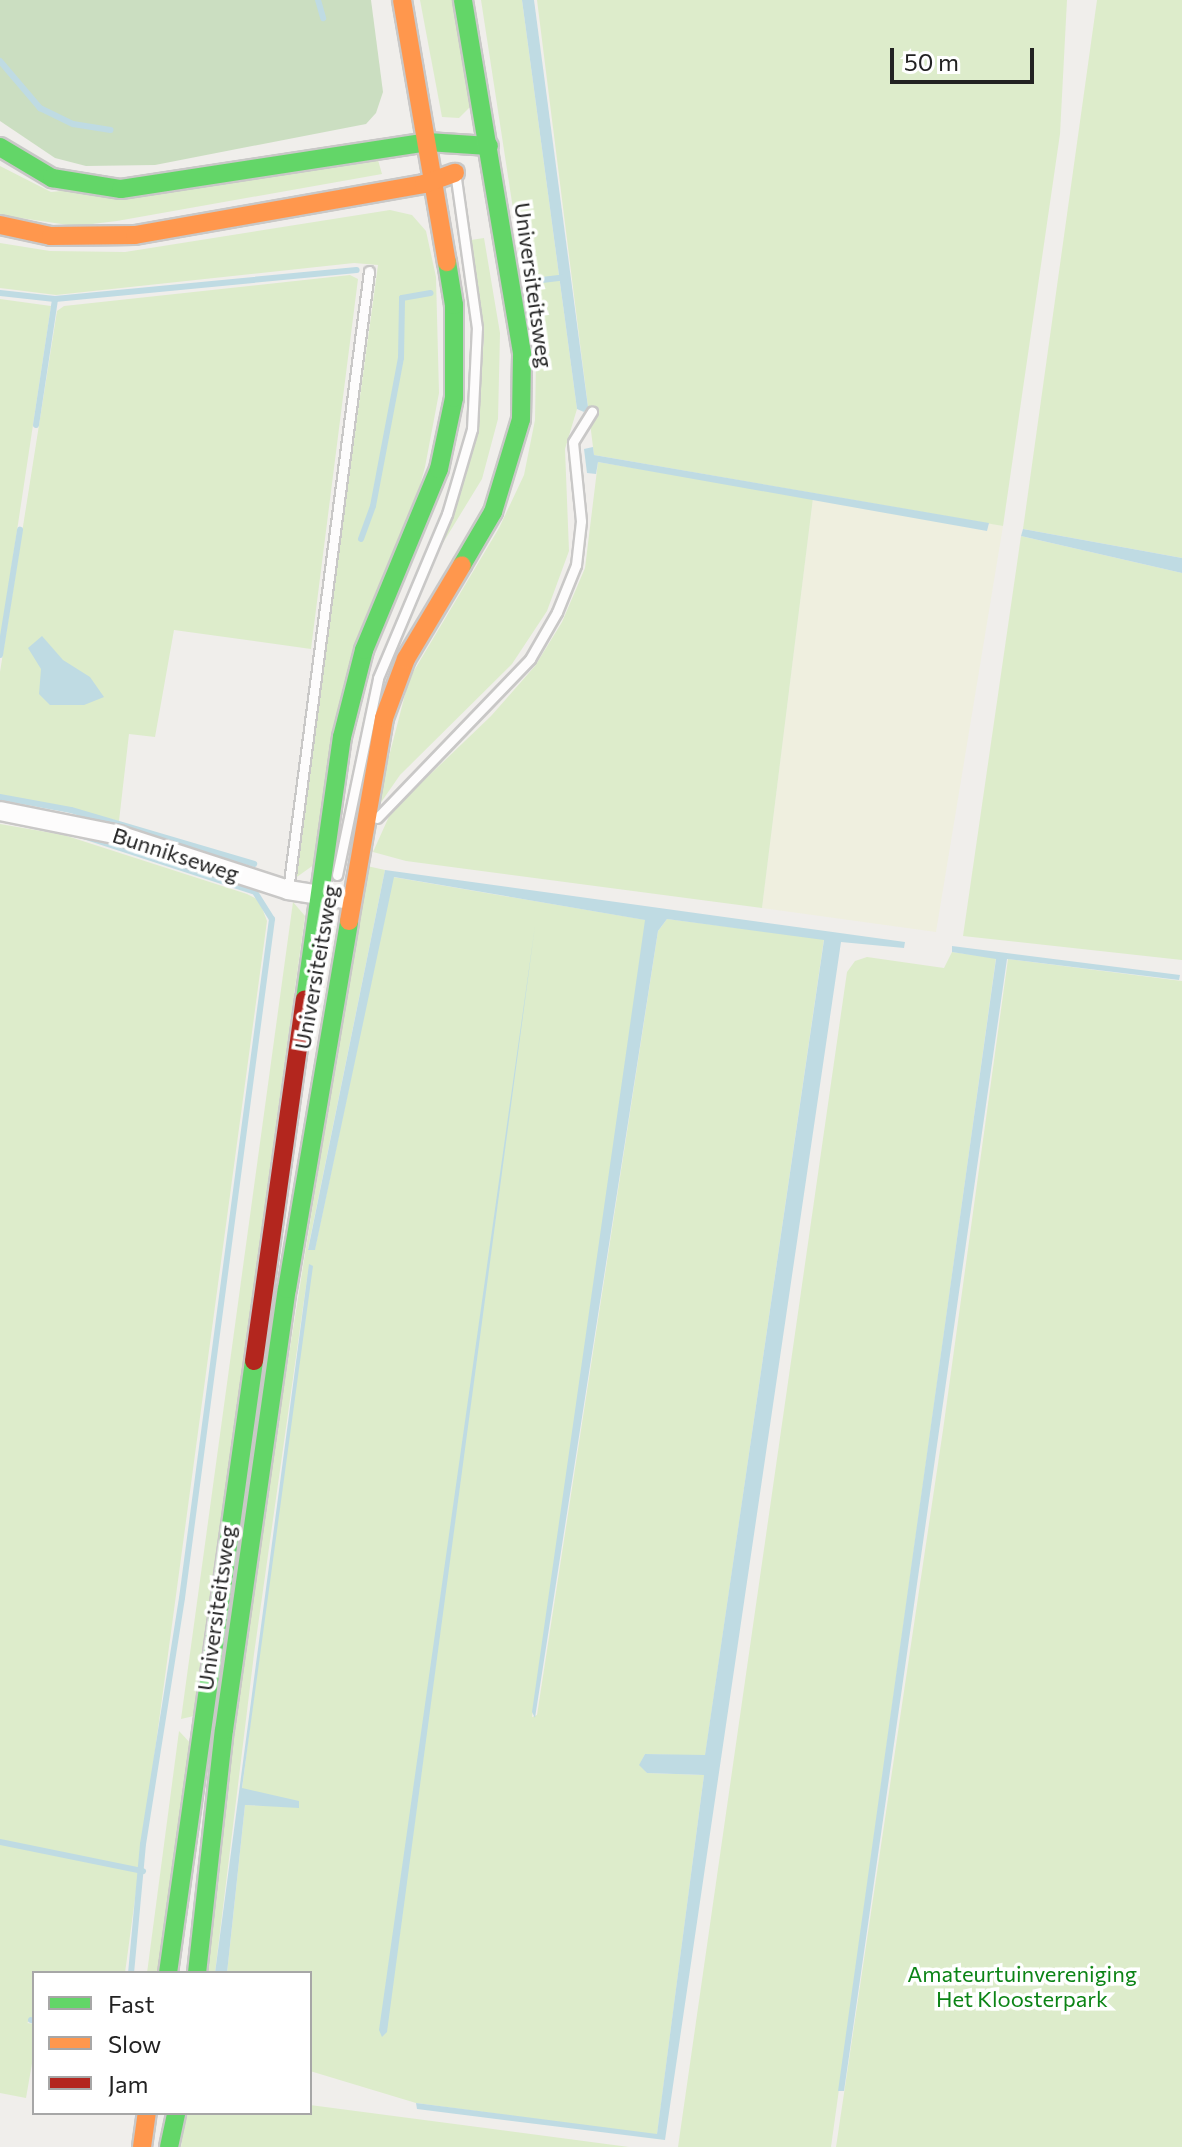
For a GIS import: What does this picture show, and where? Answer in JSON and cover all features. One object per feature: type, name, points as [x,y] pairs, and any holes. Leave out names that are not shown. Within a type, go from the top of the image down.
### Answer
[{"type":"main road","name":"Universiteitsweg","points":[[168,1971],[341,855],[357,673],[439,469],[454,398],[454,305],[402,0]]},
{"type":"main road","name":"Universiteitsweg","points":[[197,1971],[206,1868],[341,855],[406,659],[493,512],[516,445],[522,353],[463,0]]},
{"type":"main road","points":[[0,147],[52,178],[121,189],[427,142],[489,146]]},
{"type":"main road","points":[[0,225],[51,236],[135,235],[433,182],[455,173],[489,146]]},
{"type":"main road","points":[[142,2147],[147,2115]]},
{"type":"main road","points":[[169,2147],[176,2115]]},
{"type":"street","name":"Bunnikseweg","points":[[0,811],[119,835],[288,890],[334,898]]},
{"type":"lane","points":[[427,142],[455,173]]},
{"type":"lane","name":"Universiteitsweg","points":[[341,855],[378,678],[447,514],[472,429],[477,328],[455,173]]},
{"type":"lane","points":[[288,890],[369,271]]},
{"type":"lane","points":[[341,855],[367,858],[381,811],[530,659],[557,612],[576,565],[581,521],[573,442],[592,412]]},
{"type":"lane","name":"Universiteitsweg","points":[[179,1971],[334,898]]},
{"type":"lane","points":[[154,2147],[159,2115]]},
{"type":"green space","points":[[0,0],[371,0],[383,92],[376,113],[366,124],[155,165],[86,166],[55,158],[0,121]]},
{"type":"green space","points":[[420,0],[453,0],[470,107],[459,118],[442,117]]},
{"type":"green space","points":[[481,0],[522,0],[577,409],[565,449],[569,551],[547,611],[512,664],[400,775],[375,811],[409,679],[499,528],[524,475],[535,420],[536,359]]},
{"type":"green space","points":[[537,0],[1067,0],[1060,134],[1003,526],[594,455]]},
{"type":"green space","points":[[1097,0],[1182,0],[1182,558],[1023,529]]},
{"type":"green space","points":[[378,160],[382,174],[117,221],[75,226],[0,215],[0,166],[51,192]]},
{"type":"green space","points":[[390,210],[412,215],[426,231],[436,277],[439,393],[425,467],[315,864],[294,879],[378,265],[354,263],[56,295],[0,288],[0,243],[50,251],[125,252]]},
{"type":"green space","points":[[484,238],[500,333],[498,419],[482,479],[430,564],[473,445],[484,340],[471,240]]},
{"type":"green space","points":[[350,275],[358,279],[311,649],[174,630],[155,737],[129,734],[119,821],[0,795],[0,672],[57,311],[64,306]]},
{"type":"green space","points":[[0,299],[51,306],[0,643]]},
{"type":"green space","points":[[598,462],[813,498],[762,908],[406,861],[373,852],[391,812],[491,716],[535,666],[562,622],[585,568]]},
{"type":"green space","points":[[813,498],[987,531],[989,523],[1003,526],[936,932],[762,908]]},
{"type":"green space","points":[[1021,536],[1182,573],[1182,960],[963,936]]},
{"type":"green space","points":[[0,824],[64,835],[247,894],[259,900],[267,921],[125,1971],[32,1971],[32,2019],[27,2023],[32,2024],[32,2064],[26,2098],[0,2093]]},
{"type":"green space","points":[[367,866],[385,870],[308,1249],[315,1249],[393,877],[646,920],[532,1717],[537,1715],[658,931],[667,919],[824,939],[705,1756],[645,1754],[640,1764],[647,1773],[704,1775],[657,2135],[416,2103],[312,2072],[312,1971],[227,1971],[245,1805],[299,1807],[242,1789],[309,1265],[254,1654],[215,1971],[202,1971],[222,1774]]},
{"type":"green space","points":[[293,902],[305,916],[194,1716],[181,1719]]},
{"type":"green space","points":[[952,952],[996,958],[831,2147],[678,2147],[847,972],[855,961],[867,957],[944,968]]},
{"type":"green space","name":"Amateurtuinvereniging Het Kloosterpark","points":[[1008,959],[1182,981],[1182,2147],[836,2147],[943,1430]]},
{"type":"green space","points":[[179,1731],[193,1746],[162,1971],[147,1971]]},
{"type":"green space","points":[[312,2105],[629,2147],[181,2147],[186,2115],[312,2115]]},
{"type":"water","points":[[522,0],[534,0],[588,407],[584,412],[577,409]]},
{"type":"water","points":[[593,447],[594,455],[989,523],[987,531],[598,462],[596,474],[587,473],[584,449]]},
{"type":"water","points":[[1023,529],[1182,558],[1182,573],[1021,536]]},
{"type":"water","points":[[42,636],[63,660],[90,677],[104,697],[84,705],[50,705],[39,694],[41,669],[28,648]]},
{"type":"water","points":[[385,870],[905,942],[904,948],[841,942],[665,2140],[417,2109],[416,2103],[657,2134],[704,1775],[647,1773],[639,1765],[645,1754],[705,1755],[824,940],[667,919],[658,931],[535,1718],[532,1712],[645,920],[394,877],[315,1250],[308,1250]]},
{"type":"water","points":[[535,926],[387,2032],[382,2037],[379,2030]]},
{"type":"water","points":[[952,946],[1180,975],[1179,980],[1007,959],[844,2091],[838,2091],[996,959],[952,952]]},
{"type":"water","points":[[309,1264],[313,1266],[242,1788],[299,1801],[299,1808],[245,1805],[227,1971],[215,1971]]},
{"type":"waterway","points":[[318,0],[323,18]]},
{"type":"waterway","points":[[0,61],[40,108],[73,124],[111,130]]},
{"type":"waterway","points":[[0,293],[55,299],[357,270]]},
{"type":"waterway","points":[[534,281],[565,277]]},
{"type":"waterway","points":[[361,539],[373,506],[401,358],[402,298],[431,293]]},
{"type":"waterway","points":[[36,425],[55,299]]},
{"type":"waterway","points":[[0,655],[20,530]]},
{"type":"waterway","points":[[0,797],[71,810],[254,864]]},
{"type":"waterway","points":[[83,836],[255,892],[272,919],[182,1598],[143,1844],[131,1971]]},
{"type":"waterway","points":[[0,1842],[143,1871]]},
{"type":"traffic: fast","points":[[462,565],[493,512],[521,419],[522,353],[463,0]]},
{"type":"traffic: fast","points":[[0,147],[52,178],[121,189],[427,142],[489,146]]},
{"type":"traffic: fast","points":[[305,1000],[342,737],[364,650],[439,469],[454,398],[454,305],[447,262]]},
{"type":"traffic: fast","points":[[197,1971],[224,1730],[287,1289],[349,921]]},
{"type":"traffic: fast","points":[[168,1971],[254,1361]]},
{"type":"traffic: fast","points":[[169,2147],[176,2115]]},
{"type":"traffic: slow","points":[[402,0],[447,262]]},
{"type":"traffic: slow","points":[[0,225],[51,236],[135,235],[424,184],[455,173]]},
{"type":"traffic: slow","points":[[349,921],[384,718],[406,659],[462,565]]},
{"type":"traffic: slow","points":[[142,2147],[147,2115]]},
{"type":"traffic: jam","points":[[254,1361],[305,1000]]}]
